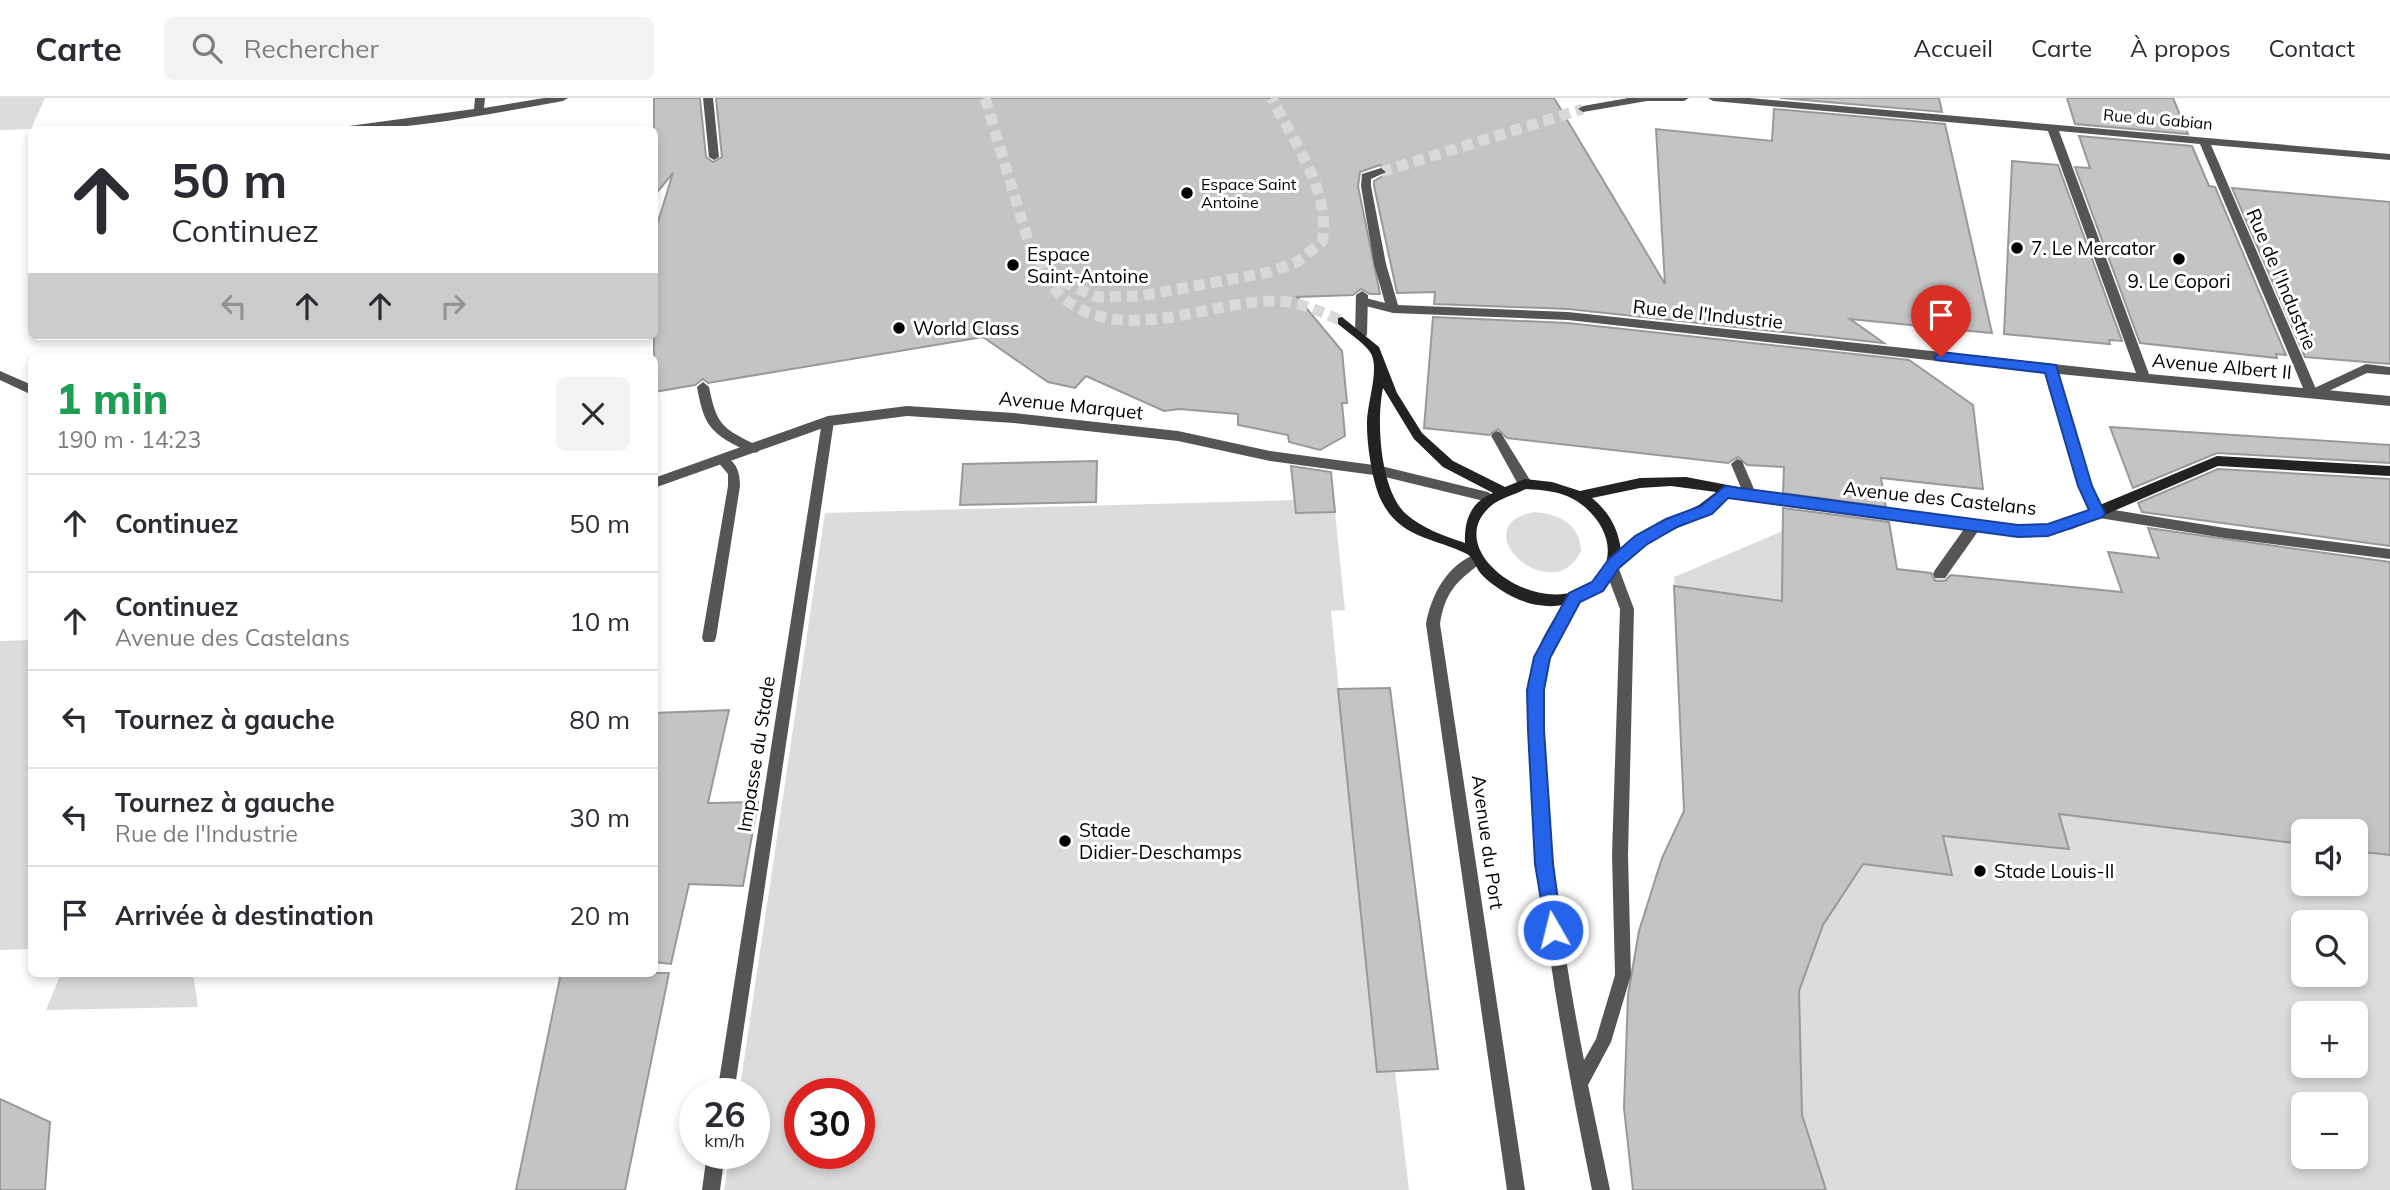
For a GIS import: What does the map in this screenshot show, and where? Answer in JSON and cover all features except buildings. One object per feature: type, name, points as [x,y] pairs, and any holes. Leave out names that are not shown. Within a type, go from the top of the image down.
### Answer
[{"type":"street","points":[[479,112],[480,98]]},
{"type":"street","points":[[372,126],[562,98]]},
{"type":"street","points":[[708,98],[714,157]]},
{"type":"street","points":[[1583,109],[1647,98],[1684,98]]},
{"type":"street","name":"Rue du Gabian","points":[[1713,98],[2390,157]]},
{"type":"street","points":[[2052,128],[2144,378]]},
{"type":"street","name":"Rue de l'Industrie","points":[[2204,140],[2312,394]]},
{"type":"street","points":[[1381,172],[1366,177],[1366,186],[1380,264],[1393,309]]},
{"type":"street","name":"Rue de l'Industrie","points":[[1361,335],[1362,298],[1393,309],[1568,316],[2051,369]]},
{"type":"street","points":[[1342,321],[1376,350],[1391,394],[1418,436],[1448,464],[1494,494]]},
{"type":"street","points":[[2312,394],[2366,368],[2390,371]]},
{"type":"street","points":[[1381,369],[1373,398],[1371,430],[1387,499],[1398,512],[1432,537],[1475,555]]},
{"type":"street","points":[[2051,369],[2085,486],[2098,513],[2225,533],[2390,554]]},
{"type":"street","name":"Avenue Albert II","points":[[2051,369],[2390,401]]},
{"type":"street","points":[[0,375],[28,389]]},
{"type":"street","points":[[703,387],[708,417],[717,430],[754,449]]},
{"type":"street","name":"Avenue Marquet","points":[[658,482],[723,461],[828,421],[906,411],[1014,418],[1178,436],[1270,456],[1381,471],[1494,494]]},
{"type":"street","name":"Impasse du Stade","points":[[728,1078],[828,421]]},
{"type":"street","points":[[1497,436],[1525,484]]},
{"type":"street","points":[[709,638],[734,486],[734,473],[723,461]]},
{"type":"street","name":"Avenue des Castelans","points":[[1580,496],[1618,487],[1673,481],[1700,484],[1751,496],[2018,531],[2048,530],[2098,513],[2217,461],[2390,471]]},
{"type":"street","points":[[1737,464],[1751,496]]},
{"type":"street","points":[[1579,1085],[1602,1042],[1623,975],[1620,855],[1627,608],[1613,567],[1616,545],[1610,527],[1597,510],[1580,496],[1553,486],[1525,484],[1494,494],[1478,508],[1472,521],[1470,536],[1475,555],[1498,582],[1529,597],[1552,600],[1575,598],[1597,587],[1613,567],[1641,541],[1672,523],[1707,510],[1725,491]]},
{"type":"street","points":[[1940,573],[1974,526]]},
{"type":"street","name":"Avenue du Port","points":[[1475,555],[1450,579],[1436,599],[1433,624],[1516,1190]]},
{"type":"street","points":[[1575,598],[1542,657],[1536,690],[1536,730],[1544,864],[1579,1085],[1601,1190]]},
{"type":"street","points":[[711,1190],[714,1169]]},
{"type":"shaded area","points":[[0,98],[45,98],[32,126],[28,126],[28,129],[0,130]]},
{"type":"shaded area","name":"Stade Didier-Deschamps","points":[[1295,500],[1296,513],[1335,512],[1345,610],[1331,611],[1377,1071],[1395,1071],[1409,1190],[724,1190],[727,1169],[770,1169],[770,1078],[741,1078],[825,513]]},
{"type":"shaded area","points":[[1534,512],[1560,518],[1577,534],[1581,551],[1568,567],[1551,572],[1534,569],[1519,560],[1509,547],[1506,533],[1514,520]]},
{"type":"shaded area","name":"Stade Louis-II","points":[[1783,531],[1897,569],[2121,592],[2108,552],[2390,584],[2390,1190],[1633,1190],[1624,1107],[1628,987],[1639,931],[1662,858],[1684,811],[1674,577]]},
{"type":"shaded area","points":[[28,640],[28,949],[0,950],[0,641]]},
{"type":"shaded area","points":[[59,977],[194,977],[198,1007],[46,1010]]},
{"type":"tunnel","points":[[985,98],[1030,247],[1053,278],[1097,297],[1141,296],[1270,272],[1297,262],[1322,242],[1324,224],[1316,186],[1272,98]]},
{"type":"tunnel","points":[[1381,172],[1583,109]]},
{"type":"tunnel","points":[[1043,274],[1068,302],[1092,314],[1118,320],[1144,320],[1250,303],[1285,301],[1342,321]]},
{"type":"place","name":"Espace Saint Antoine","points":[[1187,193]]},
{"type":"place","name":"7. Le Mercator","points":[[2017,248]]},
{"type":"place","name":"9. Le Copori","points":[[2179,259]]},
{"type":"place","name":"Espace Saint-Antoine","points":[[1013,265]]},
{"type":"place","name":"World Class","points":[[899,328]]},
{"type":"place","name":"Stade Didier-Deschamps","points":[[1065,841]]},
{"type":"place","name":"Stade Louis-II","points":[[1980,871]]},
{"type":"route","points":[[1553,930],[1544,864],[1536,730],[1536,690],[1542,657],[1554,631],[1575,598],[1597,587],[1606,579],[1614,564],[1641,541],[1672,523],[1707,510],[1725,491],[2018,531],[2048,530],[2098,513],[2085,486],[2051,369],[1941,357]]}]
